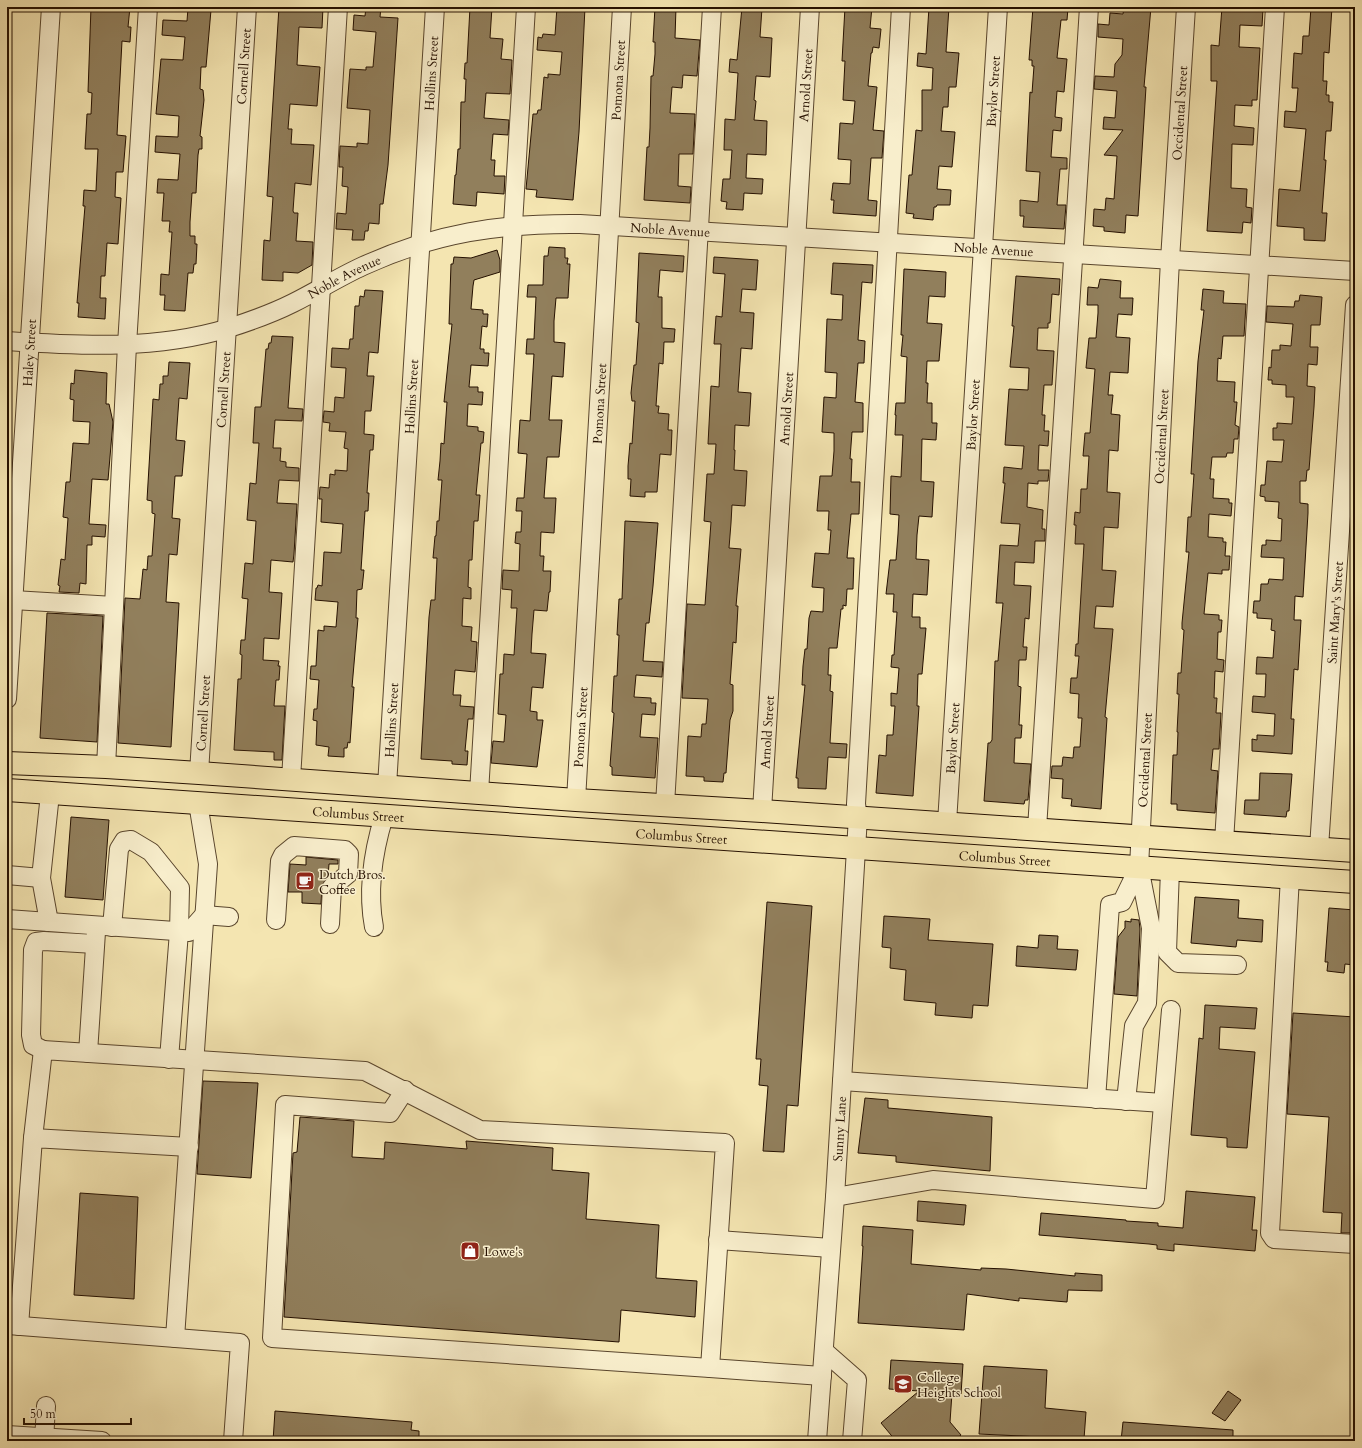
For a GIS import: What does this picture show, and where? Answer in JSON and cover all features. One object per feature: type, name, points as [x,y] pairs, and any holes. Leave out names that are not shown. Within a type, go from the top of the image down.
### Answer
[{"type":"main road","points":[[7,763],[106,767],[291,779],[576,800],[858,817],[1355,851]]},
{"type":"main road","points":[[198,804],[199,773]]},
{"type":"main road","points":[[384,816],[387,786]]},
{"type":"main road","name":"Columbus Street","points":[[7,790],[1355,882]]},
{"type":"main road","points":[[576,800],[577,829]]},
{"type":"main road","points":[[1322,879],[1331,872],[1355,867]]},
{"type":"street","name":"Haley Street","points":[[7,699],[51,7]]},
{"type":"street","points":[[106,767],[127,345],[148,7]]},
{"type":"street","name":"Cornell Street","points":[[199,773],[247,7]]},
{"type":"street","points":[[291,779],[338,7]]},
{"type":"street","name":"Hollins Street","points":[[387,786],[435,7]]},
{"type":"street","points":[[479,793],[526,7]]},
{"type":"street","name":"Pomona Street","points":[[576,800],[622,7]]},
{"type":"street","points":[[665,805],[712,7]]},
{"type":"street","name":"Arnold Street","points":[[762,811],[810,7]]},
{"type":"street","name":"Sunny Lane","points":[[817,1441],[835,1196],[858,817],[856,796],[901,7]]},
{"type":"street","name":"Baylor Street","points":[[947,823],[998,7]]},
{"type":"street","points":[[1037,829],[1075,254],[1089,7]]},
{"type":"street","name":"Occidental Street","points":[[1139,867],[1170,260],[1186,7]]},
{"type":"street","points":[[1224,842],[1276,7]]},
{"type":"street","name":"Noble Avenue","points":[[7,341],[100,346],[169,341],[227,328],[257,319],[292,304],[362,266],[420,244],[457,234],[534,223],[699,231],[1355,271]]},
{"type":"street","name":"Saint Mary's Street","points":[[1319,848],[1355,305]]},
{"type":"street","points":[[14,600],[114,606]]},
{"type":"street","points":[[49,922],[41,878],[50,794]]},
{"type":"street","points":[[175,1338],[208,864],[198,804]]},
{"type":"street","points":[[374,927],[370,907],[374,850],[384,816]]},
{"type":"street","points":[[88,1053],[95,944],[104,926],[119,849],[124,841],[131,840],[151,852],[180,888],[179,932],[169,1058]]},
{"type":"street","points":[[276,920],[280,861],[283,855],[294,846],[345,850],[350,854],[348,874],[332,887],[330,924]]},
{"type":"street","points":[[1122,902],[1139,867]]},
{"type":"street","points":[[1126,1101],[1134,1026],[1147,1002],[1151,928],[1145,904],[1139,867]]},
{"type":"street","points":[[1170,869],[1167,952],[1178,963],[1237,965]]},
{"type":"street","points":[[7,875],[41,878]]},
{"type":"street","points":[[1290,877],[1270,1233],[1274,1239],[1355,1244]]},
{"type":"street","points":[[1096,1099],[1110,905],[1122,902],[1145,904]]},
{"type":"street","points":[[204,915],[230,916]]},
{"type":"street","points":[[7,919],[189,932],[204,915]]},
{"type":"street","points":[[95,944],[44,941],[36,942],[33,950],[31,1035],[33,1045],[43,1050],[365,1071],[405,1090],[480,1130],[725,1143],[710,1368]]},
{"type":"street","points":[[835,1196],[933,1180],[1155,1199],[1171,1010]]},
{"type":"street","points":[[43,1050],[13,1326],[240,1343],[233,1441]]},
{"type":"street","points":[[842,1081],[1163,1103]]},
{"type":"street","points":[[405,1090],[390,1113],[285,1105],[272,1338],[822,1376]]},
{"type":"street","points":[[33,1138],[189,1147]]},
{"type":"street","points":[[718,1240],[831,1248]]},
{"type":"street","points":[[824,1350],[857,1380],[852,1441]]},
{"type":"street","points":[[44,1439],[46,1406]]},
{"type":"street","points":[[7,1435],[44,1439],[102,1441]]},
{"type":"building","points":[[91,7],[130,7],[128,27],[131,27],[130,42],[122,41],[117,135],[126,136],[123,172],[116,172],[115,197],[121,198],[118,244],[107,243],[105,276],[101,276],[100,298],[106,298],[105,319],[78,317],[79,303],[77,303],[85,206],[83,206],[84,190],[96,191],[98,149],[85,149],[87,114],[91,114],[92,93],[88,92]]},
{"type":"building","points":[[279,7],[323,7],[322,28],[299,27],[297,65],[320,67],[317,106],[290,104],[288,129],[292,129],[291,144],[314,145],[311,185],[295,183],[293,211],[294,213],[298,213],[296,241],[313,242],[312,265],[298,273],[283,272],[283,281],[262,280],[264,240],[270,241],[273,197],[267,196]]},
{"type":"building","points":[[366,7],[381,7],[380,17],[398,18],[388,165],[383,204],[380,204],[379,224],[369,223],[368,231],[365,231],[364,240],[352,240],[353,230],[336,229],[337,213],[346,214],[348,187],[342,186],[343,167],[339,167],[340,146],[357,147],[357,143],[368,144],[370,110],[347,108],[350,69],[366,70],[366,67],[373,67],[376,32],[353,30],[354,15],[365,16]]},
{"type":"building","points":[[470,7],[492,7],[490,38],[503,39],[501,59],[512,60],[510,94],[486,93],[484,118],[509,120],[508,135],[493,134],[491,160],[495,160],[494,176],[505,176],[504,194],[477,192],[476,206],[453,204],[458,149],[460,149],[461,102],[465,102],[466,79],[464,79],[465,63],[467,63]]},
{"type":"building","points":[[557,7],[585,7],[579,132],[573,200],[536,197],[537,190],[526,189],[533,114],[537,114],[538,110],[541,110],[544,77],[548,78],[548,74],[560,75],[562,52],[537,50],[538,37],[542,38],[543,34],[555,35]]},
{"type":"building","points":[[655,7],[676,7],[675,38],[700,40],[697,76],[683,75],[682,88],[672,87],[670,113],[695,114],[693,154],[679,154],[678,186],[691,187],[690,203],[644,200],[647,147],[649,147],[651,76],[653,76],[655,54],[655,42],[653,42]]},
{"type":"building","points":[[742,7],[762,8],[760,37],[772,38],[770,77],[756,76],[754,100],[756,101],[754,120],[767,121],[766,155],[747,154],[746,178],[763,179],[762,194],[744,193],[743,210],[726,209],[727,202],[721,201],[723,179],[730,179],[732,150],[724,150],[725,119],[735,120],[738,73],[729,72],[730,59],[737,60]]},
{"type":"building","points":[[845,7],[872,7],[870,28],[881,29],[879,48],[873,47],[871,53],[868,86],[877,87],[873,130],[884,131],[882,158],[871,158],[868,200],[877,201],[876,216],[833,213],[834,200],[831,200],[833,183],[850,184],[851,160],[838,159],[840,123],[853,124],[855,101],[843,100],[845,61],[842,61]]},
{"type":"building","points":[[929,7],[949,7],[946,52],[959,53],[956,87],[949,87],[948,107],[943,107],[941,131],[955,132],[952,167],[939,166],[937,189],[951,190],[950,205],[937,205],[934,207],[933,220],[913,218],[914,214],[906,213],[909,175],[912,175],[916,130],[922,131],[922,90],[932,90],[933,68],[917,66],[918,53],[926,54]]},
{"type":"building","points":[[1033,7],[1068,8],[1067,20],[1061,20],[1057,58],[1067,59],[1064,92],[1057,91],[1055,117],[1062,118],[1061,131],[1053,130],[1051,157],[1067,158],[1067,169],[1060,169],[1057,205],[1066,205],[1064,229],[1023,227],[1024,216],[1020,216],[1020,200],[1038,202],[1040,172],[1026,171],[1030,92],[1032,93],[1034,66],[1032,66],[1032,60],[1029,60]]},
{"type":"building","points":[[1124,7],[1151,7],[1144,87],[1146,87],[1138,216],[1126,215],[1125,233],[1104,231],[1104,227],[1093,226],[1094,209],[1105,210],[1106,198],[1114,199],[1117,156],[1104,155],[1123,130],[1103,129],[1104,117],[1115,118],[1117,91],[1094,89],[1095,76],[1114,77],[1115,64],[1122,55],[1123,39],[1098,37],[1098,24],[1109,25],[1110,13],[1123,14]]},
{"type":"building","points":[[1222,7],[1263,9],[1262,26],[1240,25],[1239,47],[1260,48],[1257,100],[1252,100],[1252,106],[1235,105],[1234,126],[1254,128],[1253,145],[1232,144],[1231,188],[1247,189],[1246,207],[1252,208],[1251,223],[1243,222],[1242,233],[1207,231],[1217,81],[1211,81],[1211,45],[1219,46]]},
{"type":"building","points":[[1311,7],[1332,7],[1329,53],[1324,52],[1323,81],[1327,81],[1326,95],[1329,95],[1329,102],[1333,102],[1331,131],[1326,131],[1324,160],[1326,160],[1322,213],[1327,213],[1325,241],[1304,240],[1304,228],[1277,226],[1279,189],[1300,191],[1306,129],[1284,127],[1285,111],[1296,112],[1298,88],[1292,88],[1294,53],[1302,54],[1303,36],[1309,36]]},
{"type":"building","points":[[188,8],[211,10],[206,67],[201,67],[200,89],[203,90],[204,100],[200,136],[202,137],[202,149],[199,149],[198,155],[196,193],[192,193],[190,222],[190,236],[195,236],[195,244],[197,244],[196,264],[194,264],[193,273],[188,273],[185,311],[164,310],[165,295],[160,295],[161,274],[169,275],[172,232],[169,232],[170,221],[162,221],[164,193],[157,193],[158,179],[178,180],[180,154],[155,152],[156,136],[178,137],[179,116],[156,114],[161,59],[183,60],[185,37],[162,35],[163,20],[187,21]]},
{"type":"building","points":[[549,247],[565,248],[565,258],[568,258],[567,264],[570,264],[568,298],[556,298],[554,321],[554,342],[565,343],[563,377],[552,376],[549,420],[562,420],[559,457],[547,457],[544,498],[556,498],[554,533],[541,532],[540,556],[544,556],[543,571],[551,571],[550,592],[547,611],[534,610],[532,634],[531,653],[546,654],[543,688],[532,687],[530,711],[537,712],[537,720],[543,720],[537,767],[491,763],[493,741],[504,742],[506,715],[498,714],[500,674],[503,674],[504,654],[514,655],[517,608],[511,608],[512,590],[502,589],[503,570],[519,571],[520,544],[515,543],[516,532],[521,532],[522,511],[516,511],[517,498],[524,498],[527,454],[518,453],[520,420],[530,421],[534,354],[526,354],[527,339],[534,339],[536,297],[527,297],[528,285],[543,285],[544,256],[548,256]]},
{"type":"building","points":[[497,250],[500,260],[500,272],[474,280],[473,286],[471,309],[483,310],[483,314],[488,314],[487,327],[482,326],[480,349],[484,349],[484,353],[489,353],[488,366],[471,365],[469,387],[478,387],[478,392],[483,392],[482,405],[468,404],[467,426],[478,427],[478,431],[484,432],[483,443],[481,443],[476,495],[480,495],[478,521],[474,521],[472,560],[469,560],[468,587],[471,588],[471,599],[463,598],[462,626],[472,627],[471,641],[477,642],[475,672],[455,670],[453,695],[461,695],[460,706],[474,707],[473,719],[468,719],[465,751],[468,751],[467,765],[452,764],[452,761],[421,759],[429,617],[431,600],[435,600],[437,558],[433,558],[437,521],[439,521],[442,480],[438,480],[441,443],[444,444],[447,402],[444,402],[452,324],[449,324],[451,264],[453,264],[454,257],[471,258]]},
{"type":"building","points":[[639,253],[684,256],[683,272],[660,270],[658,297],[662,297],[662,328],[675,329],[674,342],[664,342],[663,364],[659,363],[656,406],[659,406],[658,413],[669,414],[668,430],[672,430],[671,455],[660,454],[657,492],[645,492],[645,497],[630,496],[631,479],[628,479],[630,443],[632,444],[635,401],[632,401],[631,393],[634,365],[636,365],[639,323],[636,322]]},
{"type":"building","points":[[714,257],[758,260],[756,290],[742,289],[740,312],[754,313],[752,349],[741,348],[738,392],[751,393],[749,426],[735,425],[734,470],[747,471],[745,506],[732,505],[729,548],[741,549],[736,606],[738,606],[736,643],[733,642],[730,684],[733,685],[733,711],[730,720],[726,773],[724,773],[723,782],[704,781],[704,777],[686,776],[688,736],[701,737],[702,724],[706,724],[708,699],[682,698],[687,604],[705,605],[711,522],[704,521],[707,474],[714,474],[716,444],[708,444],[711,386],[719,387],[721,344],[714,344],[716,316],[722,317],[725,274],[713,273]]},
{"type":"building","points":[[833,263],[873,265],[872,283],[862,282],[858,340],[865,341],[864,363],[858,363],[855,402],[863,403],[863,432],[852,432],[850,459],[852,459],[851,482],[860,482],[859,514],[851,514],[847,558],[854,558],[853,589],[847,589],[846,606],[843,605],[843,609],[841,609],[837,648],[829,648],[828,675],[831,675],[830,691],[833,692],[830,743],[847,744],[846,758],[828,757],[826,789],[798,788],[798,778],[796,778],[805,685],[802,685],[803,666],[805,649],[807,649],[809,618],[811,611],[823,612],[824,588],[812,587],[815,553],[829,554],[831,530],[828,530],[829,511],[817,511],[820,476],[832,476],[834,451],[834,433],[822,432],[824,397],[836,398],[837,373],[825,372],[827,319],[842,320],[843,295],[831,294]]},
{"type":"building","points":[[904,269],[946,272],[945,297],[929,296],[927,323],[942,324],[939,361],[927,361],[927,403],[932,403],[932,423],[937,423],[936,440],[922,439],[921,481],[934,482],[932,517],[919,516],[917,535],[916,559],[929,560],[927,595],[913,594],[912,617],[920,617],[920,628],[926,628],[922,674],[918,674],[917,706],[919,706],[913,796],[876,793],[879,755],[886,756],[887,735],[893,735],[895,706],[891,706],[891,693],[897,694],[899,668],[891,667],[892,655],[894,655],[897,612],[893,612],[894,594],[886,594],[890,560],[896,560],[898,534],[899,515],[890,514],[891,476],[901,477],[903,435],[895,435],[895,415],[896,403],[905,403],[907,357],[901,356],[903,335],[901,335]]},
{"type":"building","points":[[1016,276],[1060,279],[1059,295],[1052,294],[1050,323],[1048,323],[1048,328],[1038,328],[1037,350],[1054,351],[1052,385],[1044,385],[1042,415],[1045,415],[1044,431],[1049,431],[1048,446],[1039,445],[1038,470],[1049,470],[1048,481],[1038,481],[1038,484],[1028,483],[1027,507],[1043,510],[1042,529],[1045,529],[1045,541],[1035,541],[1034,563],[1015,562],[1014,585],[1031,586],[1029,619],[1025,618],[1023,647],[1027,647],[1026,660],[1019,660],[1018,686],[1021,687],[1019,725],[1022,725],[1021,738],[1015,738],[1014,763],[1031,764],[1028,800],[1025,800],[1024,804],[984,801],[988,743],[992,740],[995,661],[998,661],[1003,603],[996,603],[1000,545],[1018,546],[1020,524],[1001,523],[1005,483],[1003,483],[1004,467],[1022,469],[1024,446],[1005,445],[1009,389],[1028,390],[1029,368],[1010,367],[1014,326],[1012,326]]},
{"type":"building","points":[[1100,279],[1121,281],[1120,298],[1133,298],[1132,315],[1118,314],[1116,337],[1130,338],[1128,373],[1110,372],[1108,395],[1113,395],[1111,414],[1120,415],[1118,451],[1109,450],[1107,492],[1120,493],[1118,528],[1104,527],[1102,570],[1116,571],[1113,607],[1096,606],[1094,628],[1113,629],[1105,717],[1107,718],[1101,809],[1071,806],[1072,799],[1062,798],[1063,779],[1051,778],[1052,766],[1062,766],[1063,757],[1073,758],[1074,747],[1080,747],[1082,718],[1078,718],[1079,694],[1070,693],[1071,678],[1077,678],[1079,656],[1075,656],[1076,644],[1078,644],[1084,544],[1075,544],[1076,525],[1074,525],[1075,512],[1080,513],[1081,489],[1087,489],[1089,456],[1083,456],[1085,433],[1090,433],[1095,369],[1086,368],[1089,338],[1096,338],[1098,313],[1098,305],[1087,305],[1088,287],[1098,288]]},
{"type":"building","points":[[1203,289],[1224,291],[1223,303],[1246,304],[1244,336],[1223,336],[1221,359],[1218,358],[1217,381],[1235,382],[1234,402],[1237,402],[1235,425],[1239,427],[1238,439],[1234,439],[1233,453],[1227,453],[1226,457],[1212,457],[1210,479],[1214,479],[1213,498],[1229,499],[1229,503],[1232,503],[1231,516],[1209,514],[1208,537],[1223,538],[1223,542],[1226,542],[1225,556],[1230,556],[1229,570],[1222,570],[1222,574],[1208,573],[1204,614],[1219,615],[1219,620],[1222,620],[1221,632],[1218,632],[1217,659],[1224,660],[1223,672],[1215,671],[1214,698],[1217,698],[1216,713],[1221,713],[1219,749],[1213,749],[1211,770],[1218,771],[1215,813],[1177,810],[1177,804],[1171,804],[1173,755],[1177,755],[1179,694],[1177,694],[1178,673],[1181,673],[1184,630],[1182,629],[1182,623],[1189,552],[1186,552],[1188,517],[1191,517],[1194,474],[1191,474],[1198,361],[1204,310],[1201,310]]},
{"type":"building","points":[[365,290],[383,291],[378,353],[369,352],[367,376],[374,376],[371,411],[365,411],[364,434],[374,435],[373,450],[370,450],[367,493],[369,493],[368,511],[365,511],[361,570],[364,570],[362,589],[357,590],[356,618],[358,618],[352,687],[354,687],[350,743],[348,742],[347,748],[344,748],[344,757],[328,756],[329,747],[316,745],[317,721],[313,720],[314,709],[317,709],[319,680],[310,679],[311,666],[316,666],[318,630],[324,631],[324,626],[336,627],[338,602],[315,600],[316,588],[318,585],[322,586],[324,552],[341,553],[343,524],[321,522],[322,499],[319,499],[320,487],[329,488],[330,474],[335,475],[335,470],[347,471],[348,449],[344,448],[346,432],[329,431],[330,423],[323,422],[324,411],[334,412],[335,397],[344,398],[346,368],[331,367],[332,348],[349,349],[350,339],[353,339],[355,306],[359,306],[360,296],[364,297]]},
{"type":"building","points":[[1300,295],[1322,297],[1320,325],[1311,325],[1310,347],[1318,347],[1317,365],[1308,364],[1307,386],[1315,387],[1309,470],[1307,470],[1306,481],[1300,481],[1300,503],[1308,504],[1308,513],[1303,597],[1295,596],[1294,620],[1301,620],[1298,670],[1294,669],[1291,719],[1294,719],[1292,754],[1252,751],[1252,739],[1257,740],[1257,735],[1274,736],[1275,714],[1252,712],[1253,696],[1265,697],[1266,674],[1256,674],[1257,657],[1273,658],[1275,631],[1271,630],[1272,619],[1257,618],[1257,613],[1253,613],[1254,601],[1260,601],[1261,584],[1268,584],[1269,579],[1283,580],[1284,558],[1261,557],[1262,545],[1266,545],[1266,540],[1281,541],[1282,519],[1278,518],[1279,502],[1265,501],[1265,497],[1260,496],[1261,485],[1265,485],[1267,461],[1282,462],[1284,440],[1273,440],[1273,428],[1277,428],[1277,423],[1292,424],[1294,397],[1286,397],[1286,385],[1272,384],[1272,380],[1268,380],[1269,367],[1271,368],[1272,350],[1280,350],[1280,345],[1291,346],[1293,324],[1266,322],[1267,306],[1294,307],[1295,301],[1299,301]]},
{"type":"building","points":[[272,336],[293,337],[288,408],[303,409],[302,421],[275,420],[273,448],[281,448],[280,461],[286,462],[286,467],[299,468],[299,481],[279,480],[277,503],[297,504],[294,554],[293,562],[271,560],[269,592],[282,593],[279,639],[264,638],[263,660],[279,661],[278,666],[280,666],[279,680],[276,680],[274,706],[285,706],[282,760],[274,760],[274,752],[234,750],[238,679],[241,679],[241,640],[245,640],[248,599],[242,598],[245,563],[253,564],[256,521],[247,520],[250,483],[256,484],[259,443],[253,443],[255,407],[261,407],[266,349],[268,349],[269,343],[271,343]]},
{"type":"building","points":[[169,362],[190,363],[187,399],[179,398],[176,440],[185,441],[182,476],[175,476],[172,518],[180,519],[177,555],[169,554],[166,602],[179,603],[171,747],[118,743],[125,598],[140,599],[143,569],[147,570],[148,556],[152,556],[155,514],[152,513],[152,501],[147,500],[153,399],[159,400],[160,384],[163,384],[163,376],[168,376]]},
{"type":"building","points":[[75,370],[107,373],[106,404],[109,404],[113,422],[108,480],[92,479],[89,524],[106,525],[105,537],[92,536],[92,545],[87,545],[86,584],[80,583],[79,593],[59,592],[60,586],[58,585],[61,559],[65,560],[68,518],[63,517],[66,482],[70,482],[73,443],[89,444],[90,422],[73,421],[74,400],[70,399],[71,383],[74,384]]},
{"type":"building","points":[[625,521],[658,523],[649,623],[646,623],[643,661],[663,662],[662,677],[636,675],[634,697],[651,698],[651,703],[656,703],[655,715],[642,714],[640,737],[658,738],[655,778],[612,775],[612,767],[610,766],[614,713],[612,712],[614,676],[617,676],[619,599],[622,599]]},
{"type":"building","points":[[47,613],[103,616],[97,742],[40,738]]},
{"type":"building","points":[[1260,773],[1292,774],[1289,811],[1287,811],[1286,817],[1244,814],[1245,800],[1259,800]]},
{"type":"building","points":[[71,817],[109,820],[103,900],[65,897]]},
{"type":"building","name":"Dutch Bros. Coffee","points":[[306,857],[338,860],[338,864],[329,864],[328,877],[322,886],[321,904],[302,903],[302,892],[288,892],[290,864],[306,865]]},
{"type":"building","points":[[1195,897],[1239,900],[1238,918],[1263,920],[1262,942],[1237,940],[1236,947],[1191,943]]},
{"type":"building","points":[[767,902],[812,906],[798,1106],[787,1105],[784,1152],[763,1151],[768,1086],[759,1085],[761,1059],[756,1059]]},
{"type":"building","points":[[1329,908],[1355,910],[1355,965],[1345,964],[1344,973],[1327,971],[1328,962],[1325,962]]},
{"type":"building","points":[[884,916],[930,919],[928,940],[993,944],[988,1006],[973,1005],[972,1018],[935,1015],[936,1003],[904,1000],[906,970],[890,968],[891,948],[882,947]]},
{"type":"building","points":[[1131,919],[1139,920],[1140,929],[1137,996],[1114,994],[1118,937],[1125,928],[1125,921],[1131,922]]},
{"type":"building","points":[[1039,935],[1058,936],[1057,949],[1078,950],[1076,970],[1016,966],[1017,946],[1038,948]]},
{"type":"building","points":[[1205,1005],[1257,1008],[1255,1029],[1220,1027],[1219,1049],[1255,1052],[1247,1148],[1227,1147],[1227,1138],[1191,1135],[1199,1038],[1203,1039]]},
{"type":"building","points":[[1293,1013],[1355,1017],[1355,1233],[1341,1233],[1342,1213],[1323,1212],[1329,1117],[1287,1114]]},
{"type":"building","points":[[203,1081],[258,1083],[251,1178],[197,1174]]},
{"type":"building","points":[[865,1098],[888,1100],[888,1108],[992,1117],[990,1171],[896,1162],[896,1156],[858,1153]]},
{"type":"building","name":"Lowe's","points":[[300,1117],[354,1121],[352,1157],[384,1159],[385,1142],[467,1149],[466,1141],[553,1148],[552,1170],[589,1173],[586,1219],[659,1225],[656,1278],[697,1281],[695,1317],[621,1310],[619,1342],[284,1317],[293,1153],[297,1152]]},
{"type":"building","points":[[1186,1191],[1255,1197],[1252,1230],[1257,1230],[1255,1251],[1174,1244],[1174,1251],[1157,1249],[1157,1245],[1149,1244],[1039,1235],[1041,1213],[1158,1223],[1158,1226],[1183,1228]]},
{"type":"building","points":[[80,1193],[138,1197],[134,1299],[74,1295]]},
{"type":"building","points":[[918,1201],[966,1205],[964,1225],[917,1221]]},
{"type":"building","points":[[863,1226],[913,1230],[911,1264],[981,1270],[981,1268],[1006,1269],[1075,1276],[1075,1273],[1102,1275],[1102,1291],[1068,1290],[1067,1302],[1019,1298],[1019,1301],[967,1294],[964,1330],[858,1323]]},
{"type":"building","points":[[891,1360],[963,1364],[961,1394],[952,1393],[950,1422],[961,1435],[954,1441],[896,1441],[881,1423],[919,1391],[889,1389]]},
{"type":"building","points":[[984,1366],[1047,1370],[1045,1408],[1086,1412],[1084,1439],[979,1434]]},
{"type":"building","points":[[1228,1391],[1241,1400],[1225,1421],[1212,1413]]},
{"type":"building","points":[[275,1411],[412,1422],[411,1430],[419,1431],[419,1441],[273,1441]]},
{"type":"building","points":[[1123,1422],[1233,1430],[1233,1441],[1121,1441]]},
{"type":"place","name":"Dutch Bros. Coffee","points":[[305,881]]},
{"type":"place","name":"Lowe's","points":[[470,1251]]},
{"type":"place","name":"College Heights School","points":[[903,1384]]}]
